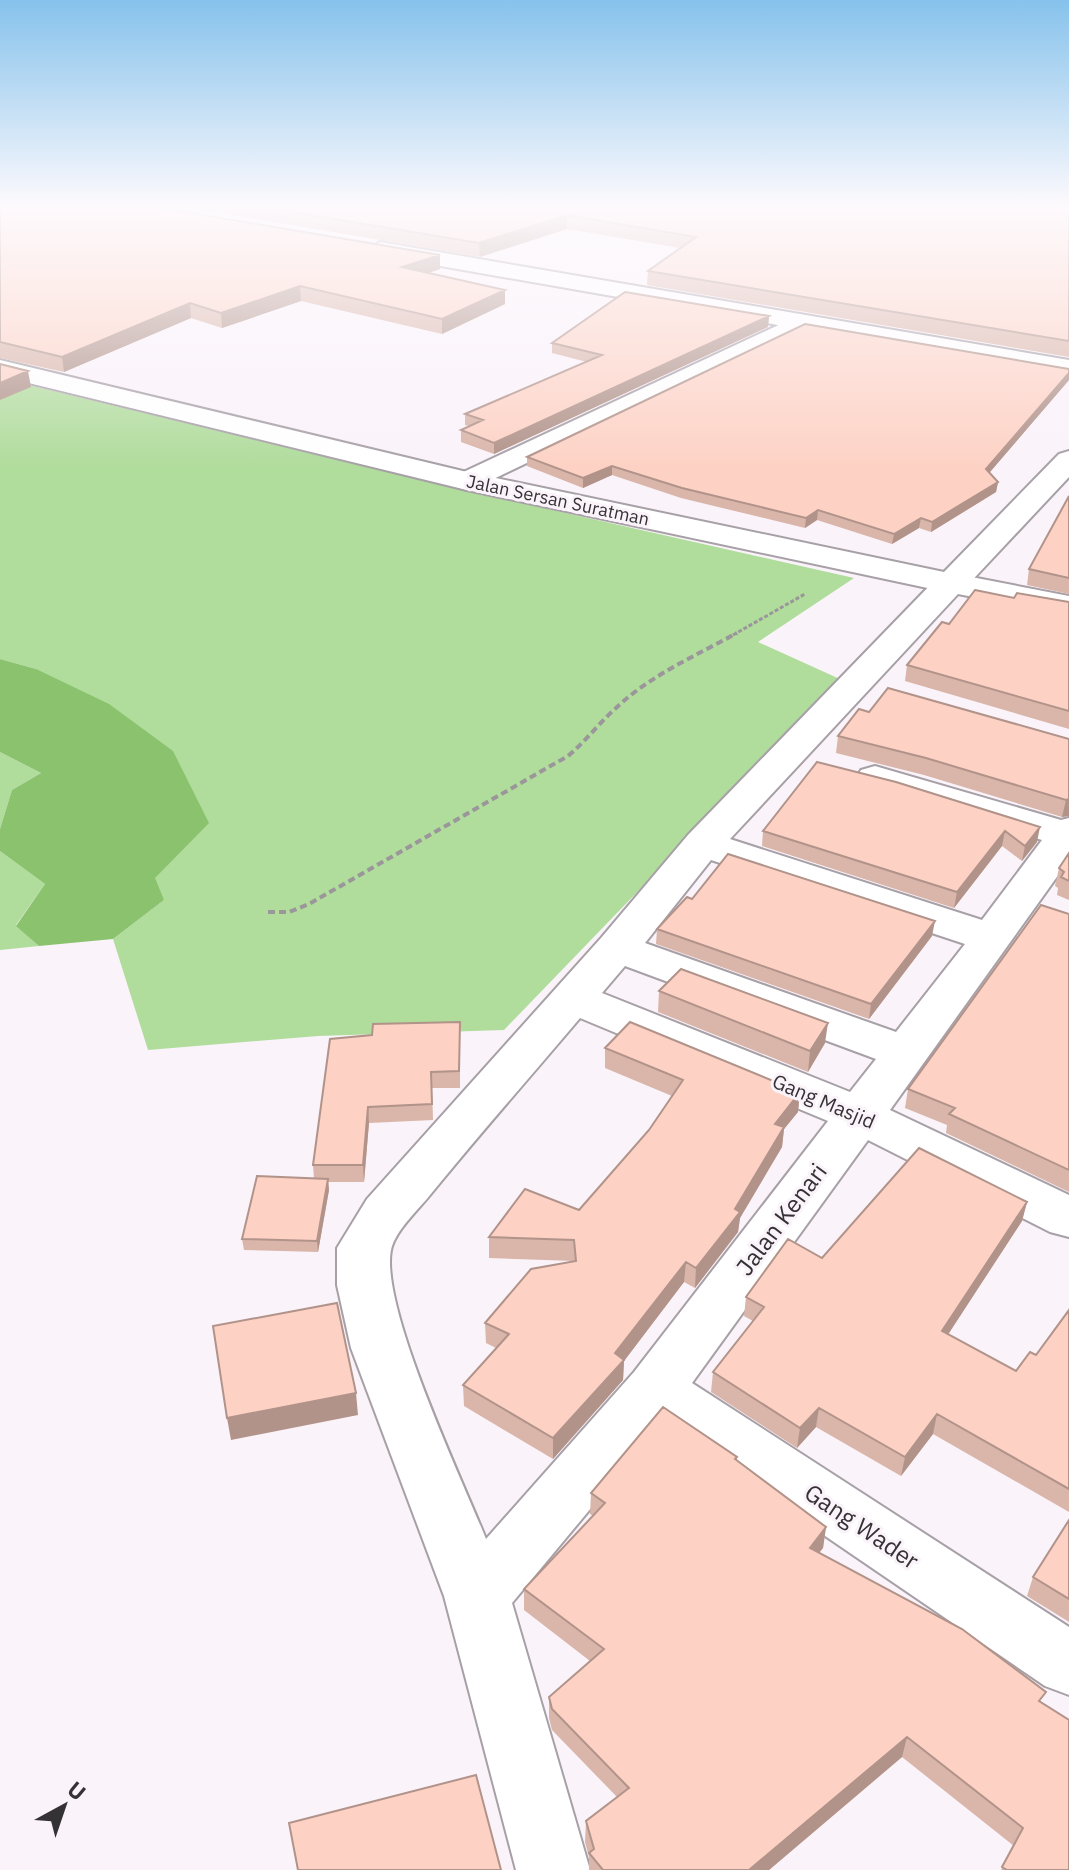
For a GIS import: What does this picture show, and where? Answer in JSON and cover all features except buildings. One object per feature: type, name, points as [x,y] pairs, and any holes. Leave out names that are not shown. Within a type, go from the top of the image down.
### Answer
[{"type":"street","points":[[634,293],[1069,368]]},
{"type":"street","points":[[467,481],[800,322]]},
{"type":"street","name":"Jalan Sersan Suratman","points":[[0,368],[467,481],[1069,606]]},
{"type":"street","points":[[553,1870],[477,1596],[380,1348],[365,1285],[364,1248],[386,1213],[456,1129],[617,948],[703,844],[788,755],[878,687],[951,583],[1069,460]]},
{"type":"street","points":[[788,755],[1068,832]]},
{"type":"street","name":"Jalan Kenari","points":[[477,1596],[655,1389],[907,1053],[1023,917],[1068,832]]},
{"type":"street","points":[[703,844],[1023,917]]},
{"type":"street","points":[[617,948],[907,1053]]},
{"type":"street","name":"Gang Masjid","points":[[573,998],[859,1115],[1069,1218]]},
{"type":"street","name":"Gang Wader","points":[[655,1389],[1069,1664]]},
{"type":"path","points":[[268,912],[289,912],[309,904],[568,756],[591,737],[616,707],[660,676],[858,564]]},
{"type":"green space","points":[[0,378],[455,488],[854,578],[758,642],[842,680],[504,1030],[318,1036],[148,1050],[113,939],[164,900],[36,669],[0,659]]},
{"type":"green space","points":[[0,659],[36,669],[109,704],[173,751],[209,823],[155,878],[164,900],[113,939],[39,946],[16,926],[45,884],[0,851],[0,829],[12,790],[41,773],[0,752]]},
{"type":"green space","points":[[0,752],[41,773],[12,790],[0,829]]},
{"type":"green space","points":[[0,851],[45,884],[16,925],[39,946],[0,950]]}]
